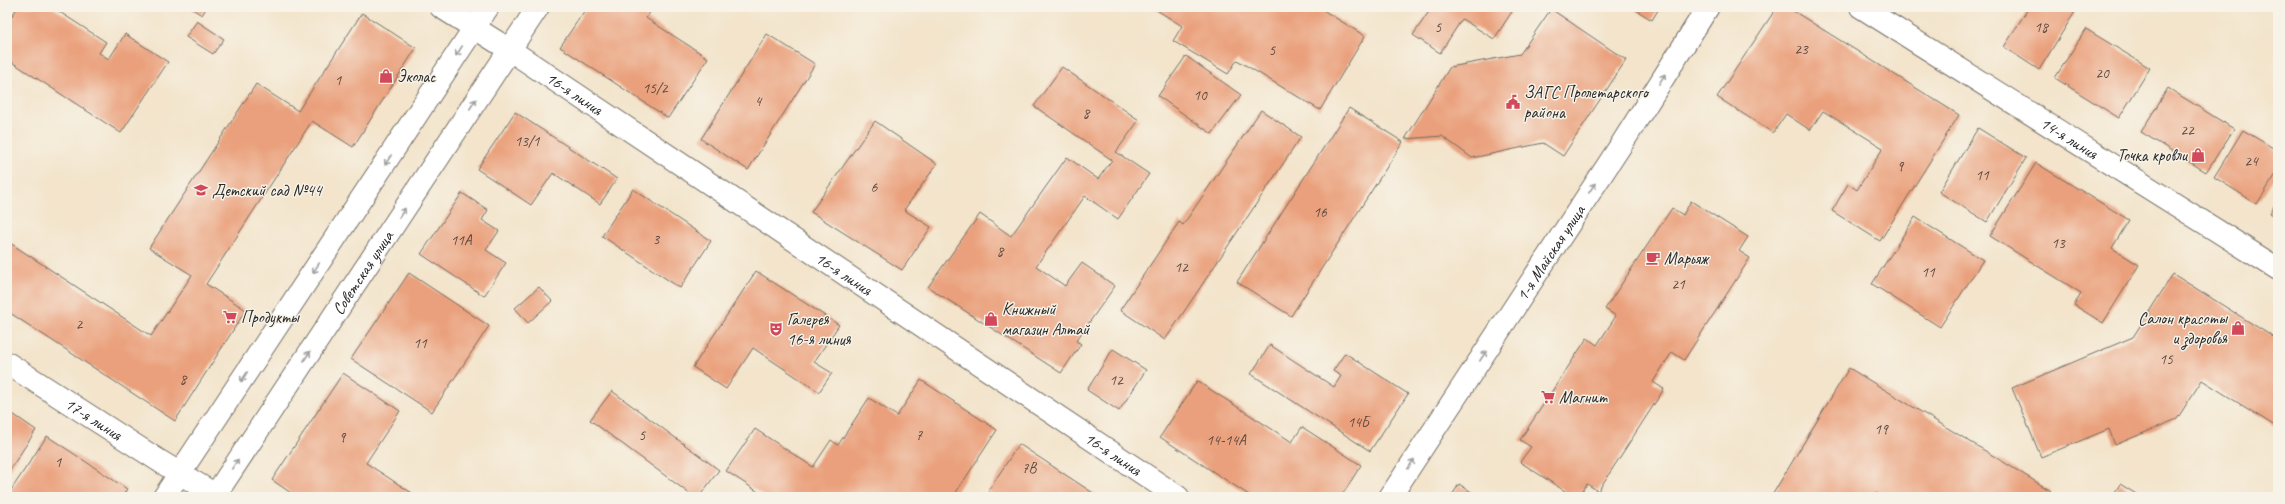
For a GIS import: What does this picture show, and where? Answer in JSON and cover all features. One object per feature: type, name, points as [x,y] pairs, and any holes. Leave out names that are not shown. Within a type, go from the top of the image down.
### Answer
[{"type":"street","points":[[441,7],[510,50]]},
{"type":"street","points":[[164,497],[488,7]]},
{"type":"street","name":"Советская улица","points":[[180,473],[216,496],[538,7]]},
{"type":"street","name":"1-я Майская улица","points":[[1390,497],[1612,158],[1708,7]]},
{"type":"street","name":"14-я линия","points":[[1861,7],[2278,270]]},
{"type":"street","name":"16-я линия","points":[[510,50],[1178,497]]},
{"type":"street","name":"17-я линия","points":[[7,363],[180,473]]},
{"type":"building","points":[[18,7],[52,7],[106,42],[99,53],[109,59],[125,34],[168,62],[121,133],[7,59],[7,23]]},
{"type":"building","points":[[189,7],[207,7],[202,15]]},
{"type":"building","points":[[587,7],[654,7],[646,18],[708,58],[668,118],[560,47]]},
{"type":"building","points":[[1152,7],[1318,7],[1365,36],[1320,110],[1237,60],[1228,74],[1173,41],[1182,26]]},
{"type":"building","points":[[1432,7],[1515,7],[1494,39],[1462,19],[1440,53],[1413,35]]},
{"type":"building","points":[[1631,7],[1660,7],[1652,20]]},
{"type":"building","points":[[1777,7],[1787,7],[1959,115],[1880,241],[1832,211],[1848,184],[1857,190],[1883,148],[1823,111],[1810,130],[1786,114],[1773,133],[1717,97]]},
{"type":"building","points":[[2029,7],[2078,7],[2039,70],[2004,47]]},
{"type":"building","name":"ЗАГС Пролетарского района","points":[[1551,9],[1626,60],[1563,156],[1543,143],[1472,158],[1442,136],[1405,139],[1450,67],[1520,54]]},
{"type":"building","points":[[362,13],[416,48],[353,147],[312,121],[206,284],[246,310],[175,421],[7,311],[7,241],[151,336],[192,275],[149,248],[256,84],[298,111]]},
{"type":"building","points":[[197,21],[224,39],[213,54],[186,37]]},
{"type":"building","points":[[2086,29],[2150,68],[2119,118],[2055,78]]},
{"type":"building","points":[[767,34],[815,64],[748,170],[701,139]]},
{"type":"building","points":[[1186,56],[1241,95],[1212,134],[1158,96]]},
{"type":"building","points":[[1062,67],[1139,120],[1116,152],[1149,174],[1118,219],[1085,196],[1036,266],[1065,286],[1082,263],[1115,286],[1076,341],[1081,344],[1061,373],[928,287],[980,214],[1011,236],[1067,157],[1098,179],[1112,160],[1034,106]]},
{"type":"building","points":[[2168,88],[2234,129],[2206,172],[2141,132]]},
{"type":"building","points":[[1349,108],[1403,142],[1291,316],[1237,282]]},
{"type":"building","points":[[1261,110],[1301,137],[1165,340],[1120,310],[1179,222],[1183,225]]},
{"type":"building","points":[[515,112],[617,179],[600,204],[553,173],[531,205],[477,169]]},
{"type":"building","points":[[875,121],[937,164],[904,210],[931,227],[902,270],[811,212]]},
{"type":"building","points":[[1978,128],[2026,158],[1987,222],[1939,192]]},
{"type":"building","points":[[2243,130],[2278,151],[2278,171],[2257,204],[2214,177]]},
{"type":"building","points":[[2036,163],[2129,220],[2112,248],[2139,265],[2103,323],[2074,305],[2081,293],[1990,236]]},
{"type":"building","points":[[633,189],[711,241],[680,288],[602,236]]},
{"type":"building","points":[[462,193],[488,210],[482,220],[499,231],[486,250],[506,263],[484,296],[421,254]]},
{"type":"building","points":[[2278,199],[2278,218],[2270,213]]},
{"type":"building","points":[[1691,201],[1748,237],[1739,251],[1750,258],[1684,360],[1672,352],[1653,382],[1664,389],[1598,491],[1587,484],[1578,497],[1574,497],[1520,462],[1531,447],[1520,440],[1587,338],[1597,345],[1616,316],[1605,309],[1672,208],[1683,215]]},
{"type":"building","points":[[1915,217],[1983,260],[1940,327],[1872,284]]},
{"type":"building","points":[[756,271],[839,325],[814,362],[832,373],[819,392],[753,348],[726,389],[693,367]]},
{"type":"building","points":[[409,273],[489,326],[432,412],[351,359]]},
{"type":"building","points":[[2173,274],[2278,340],[2278,428],[2202,380],[2177,419],[2115,445],[2109,429],[2041,457],[2012,388],[2133,337]]},
{"type":"building","points":[[539,287],[552,301],[528,323],[515,308]]},
{"type":"building","points":[[1270,345],[1334,387],[1341,376],[1333,371],[1345,353],[1408,394],[1370,451],[1251,374]]},
{"type":"building","points":[[1113,349],[1146,370],[1119,411],[1087,390]]},
{"type":"building","points":[[1849,368],[2051,491],[2047,497],[1883,497],[1876,493],[1874,497],[1771,497]]},
{"type":"building","points":[[343,373],[400,411],[366,463],[418,497],[297,497],[272,480]]},
{"type":"building","points":[[921,380],[997,430],[953,497],[766,497],[726,471],[755,429],[813,467],[831,440],[838,445],[869,398],[897,416]]},
{"type":"building","points":[[1197,381],[1292,442],[1302,427],[1361,465],[1341,497],[1252,497],[1160,437]]},
{"type":"building","points":[[612,391],[719,470],[699,497],[694,497],[590,420]]},
{"type":"building","points":[[7,410],[36,430],[7,474]]},
{"type":"building","points":[[47,436],[127,489],[122,497],[16,497],[9,493]]},
{"type":"building","points":[[1019,444],[1099,497],[993,497],[994,495],[988,491]]},
{"type":"building","points":[[1459,484],[1479,497],[1451,497]]},
{"type":"building","points":[[2120,484],[2141,497],[2112,497]]},
{"type":"place","name":"Эколас","points":[[386,76]]},
{"type":"place","name":"ЗАГС Пролетарского района","points":[[1513,102]]},
{"type":"place","name":"Точка кровли","points":[[2198,155]]},
{"type":"place","name":"Детский сад №44","points":[[201,190]]},
{"type":"place","name":"Марьяж","points":[[1653,258]]},
{"type":"place","name":"Продукты","points":[[230,317]]},
{"type":"place","name":"Книжный магазин Алтай","points":[[991,319]]},
{"type":"place","name":"Салон красоты и здоровья","points":[[2238,328]]},
{"type":"place","name":"Галерея 16-я линия","points":[[776,329]]},
{"type":"place","name":"Магнит","points":[[1548,397]]}]
